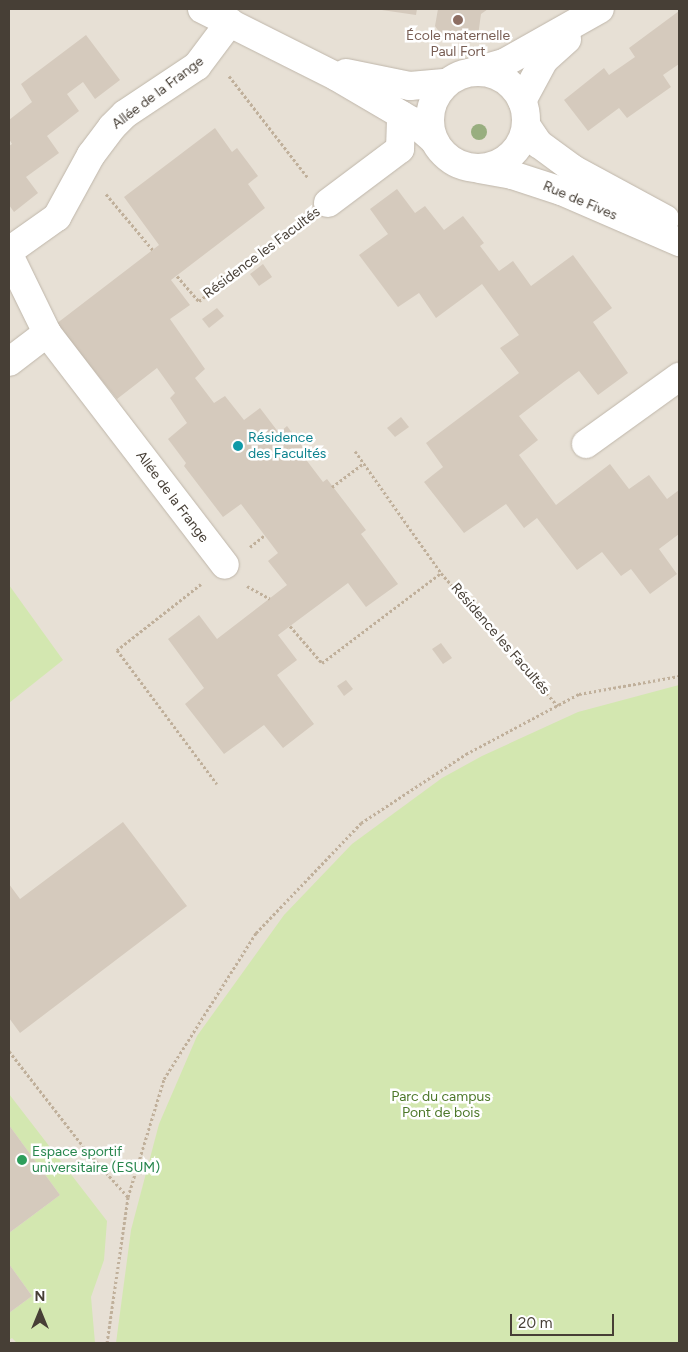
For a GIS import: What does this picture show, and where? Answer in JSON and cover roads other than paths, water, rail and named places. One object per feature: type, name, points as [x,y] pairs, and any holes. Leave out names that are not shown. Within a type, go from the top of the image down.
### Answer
[{"type":"street","points":[[202,9],[300,57],[401,115],[433,139],[442,153],[456,163],[478,169],[501,163],[510,156],[524,137],[524,113],[544,60],[604,9]]},
{"type":"street","points":[[433,139],[430,113],[436,96],[460,78],[504,63],[600,9]]},
{"type":"street","name":"Allée de la Frange","points":[[9,251],[57,217],[100,140],[125,114],[197,66],[210,52],[230,22]]},
{"type":"street","points":[[300,57],[385,83],[420,87],[460,78],[492,74],[502,79],[524,113]]},
{"type":"street","name":"Rue de Fives","points":[[524,113],[539,144],[573,169],[679,227]]},
{"type":"street","name":"Résidence les Facultés","points":[[328,203],[400,149],[401,115]]},
{"type":"street","name":"Rue de Fives","points":[[478,169],[512,174],[561,191],[679,242]]},
{"type":"street","name":"Allée de la Frange","points":[[9,255],[47,333],[225,565]]},
{"type":"street","points":[[9,362],[47,333]]},
{"type":"street","points":[[586,444],[679,377]]},
{"type":"place","name":"École maternelle Paul Fort","points":[[458,20]]},
{"type":"place","name":"Résidence des Facultés","points":[[238,446]]},
{"type":"place","name":"Espace sportif universitaire (ESUM)","points":[[22,1160]]},
{"type":"park label","name":"Parc du campus Pont de bois","points":[[441,1106]]}]
